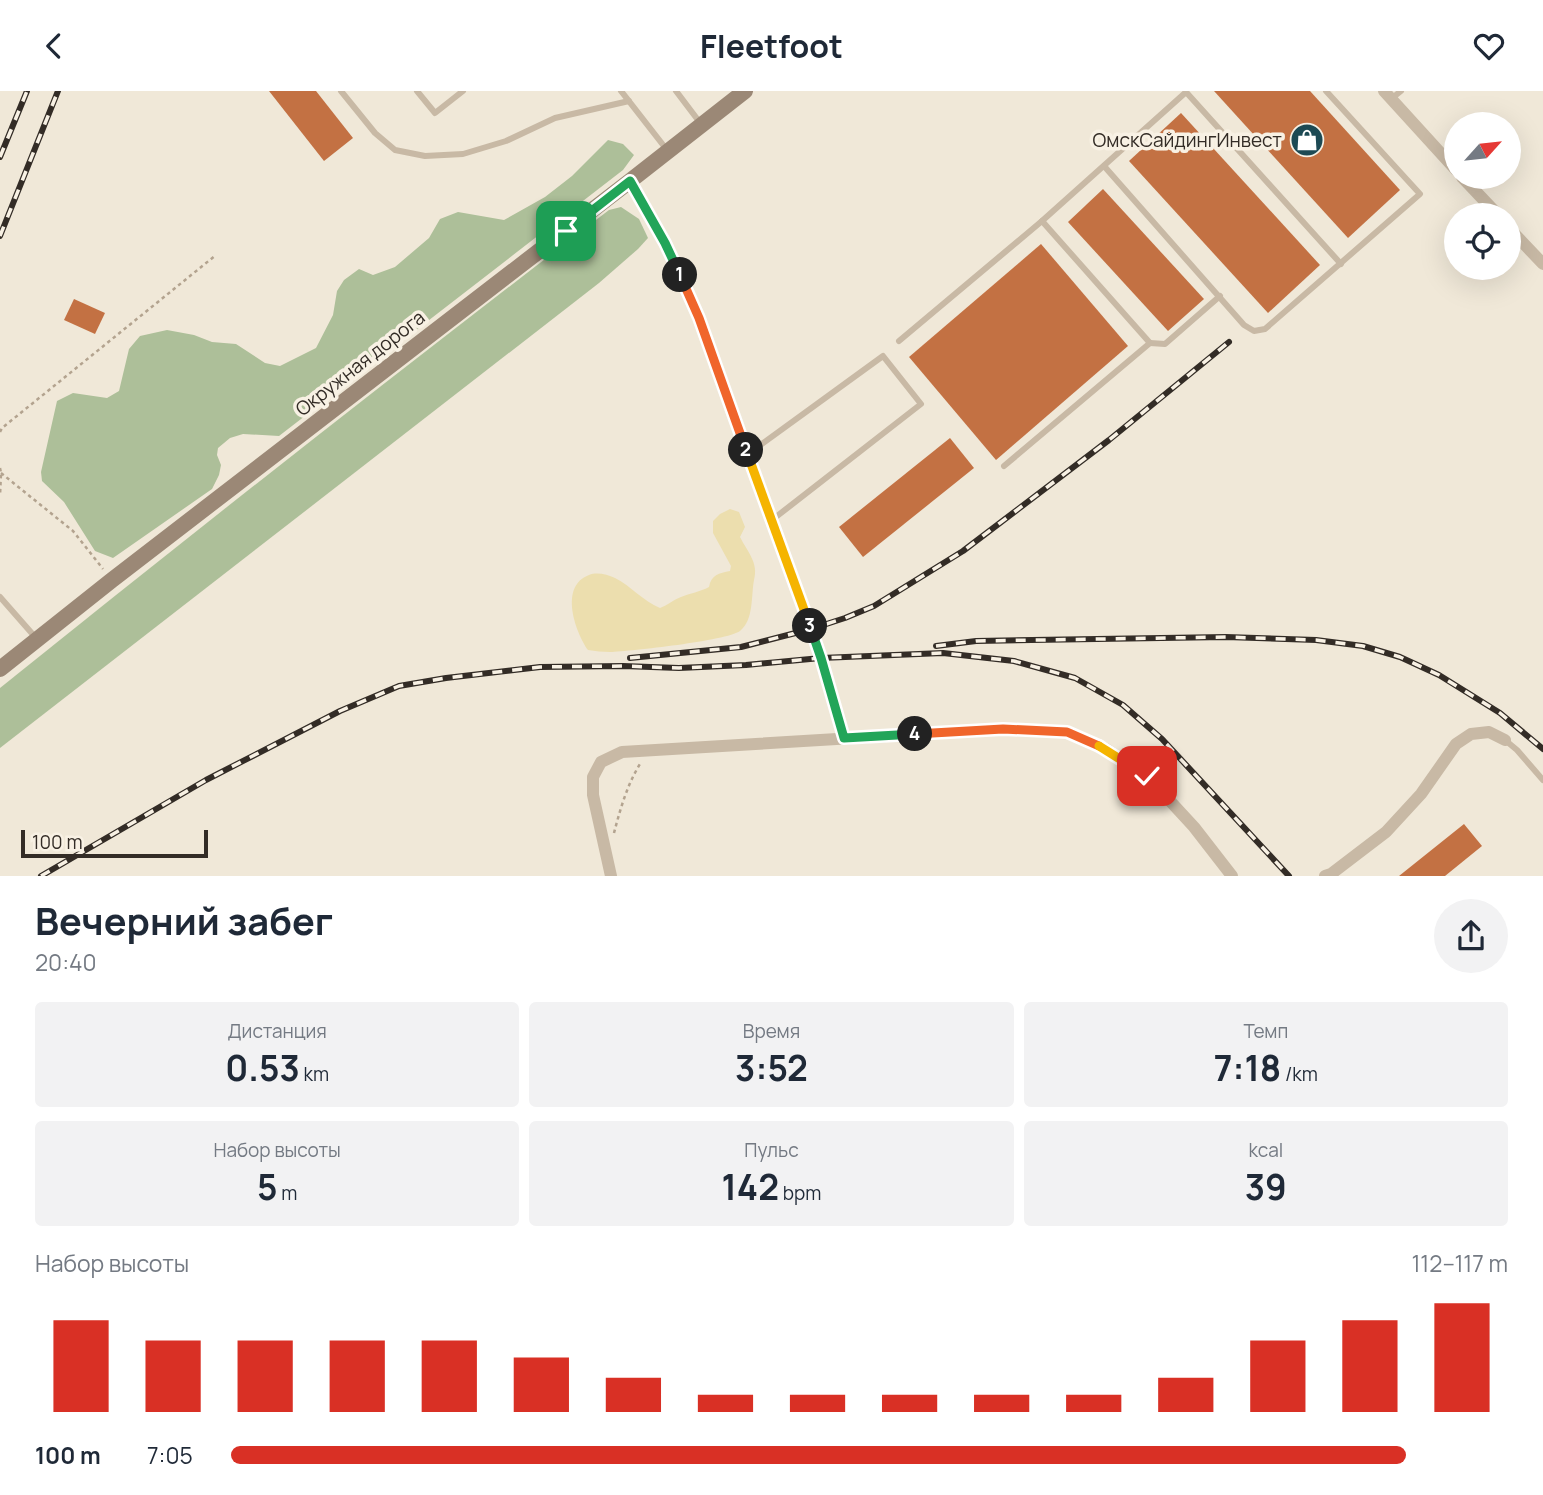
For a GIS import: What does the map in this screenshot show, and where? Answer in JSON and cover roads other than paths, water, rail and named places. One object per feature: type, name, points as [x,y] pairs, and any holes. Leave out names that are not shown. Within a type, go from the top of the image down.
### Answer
[{"type":"main road","name":"Окружная дорога","points":[[0,669],[745,91]]},
{"type":"street","points":[[1392,94],[1444,156]]},
{"type":"street","points":[[630,181],[665,243],[699,318],[821,658],[844,738]]},
{"type":"street","points":[[1473,189],[1487,203]]},
{"type":"street","points":[[1521,241],[1543,264]]},
{"type":"street","points":[[611,876],[593,795],[593,777],[601,762],[622,752],[1003,729],[1067,732],[1106,749],[1147,776],[1194,827],[1232,876]]},
{"type":"street","points":[[1330,875],[1386,832],[1420,794],[1456,744],[1471,734],[1489,732],[1505,740]]},
{"type":"lane","points":[[341,91],[374,133],[395,150],[425,156],[463,154],[506,141],[555,118],[629,101]]},
{"type":"lane","points":[[417,91],[435,113],[463,91]]},
{"type":"lane","points":[[621,91],[669,151]]},
{"type":"lane","points":[[676,91],[702,125]]},
{"type":"lane","points":[[1104,166],[1244,325],[1254,331],[1265,328],[1420,194],[1326,91]]},
{"type":"lane","points":[[899,341],[1042,221],[1186,92],[1341,264]]},
{"type":"lane","points":[[1042,221],[1150,343]]},
{"type":"lane","points":[[1004,466],[1150,343],[1165,344],[1171,340],[1220,296]]},
{"type":"lane","points":[[748,453],[883,356],[921,404],[771,521]]},
{"type":"lane","points":[[0,597],[38,640]]},
{"type":"lane","points":[[1505,740],[1543,780]]},
{"type":"railway","points":[[0,157],[27,91]]},
{"type":"railway","points":[[0,236],[58,91]]},
{"type":"railway","points":[[630,658],[741,647],[811,629],[874,606],[963,551],[1109,440],[1229,342]]},
{"type":"railway","points":[[936,646],[976,641],[1226,637],[1316,640],[1363,646],[1400,657],[1439,675],[1500,713],[1543,749]]},
{"type":"railway","points":[[41,876],[206,780],[340,711],[399,686],[540,667],[679,668],[943,653],[1014,661],[1075,678],[1123,705],[1162,739],[1289,876]]},
{"type":"place","name":"ОмскСайдингИнвест","points":[[1307,140]]}]
